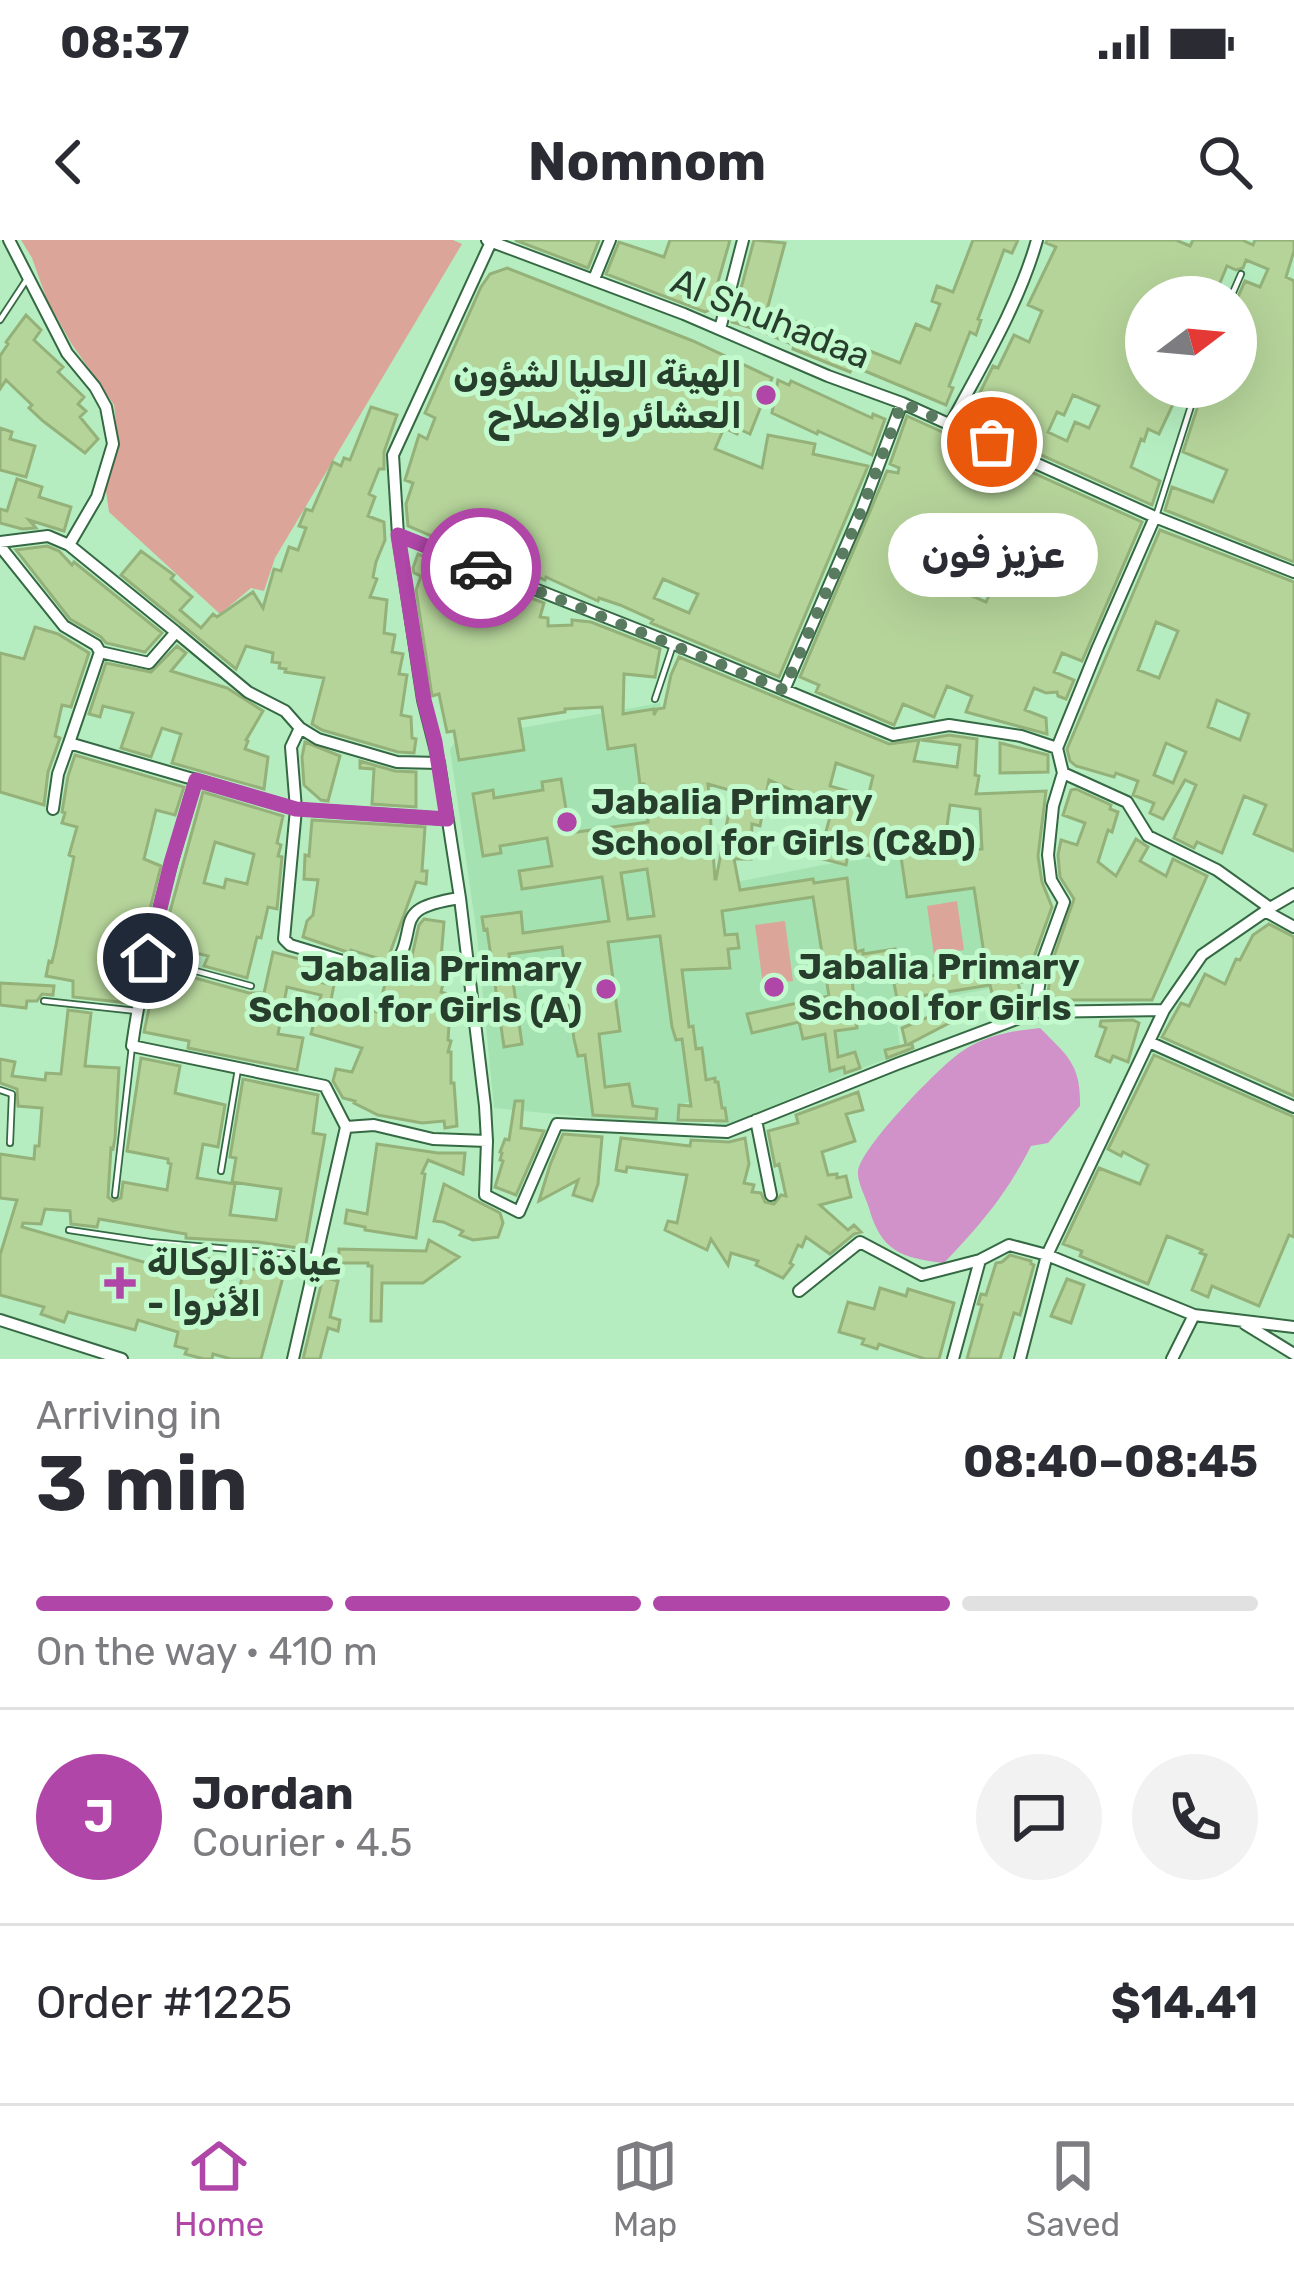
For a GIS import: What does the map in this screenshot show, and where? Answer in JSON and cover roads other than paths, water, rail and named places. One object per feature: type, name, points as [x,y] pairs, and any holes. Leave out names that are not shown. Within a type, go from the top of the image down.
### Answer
[{"type":"street","points":[[9,240],[67,353],[106,407],[113,444],[97,497],[69,545]]},
{"type":"street","points":[[594,279],[610,240]]},
{"type":"street","points":[[720,329],[743,240]]},
{"type":"street","points":[[951,424],[994,343],[1037,240]]},
{"type":"street","points":[[489,241],[394,455],[398,535],[460,898],[487,1141],[485,1195],[518,1212],[556,1124],[728,1132],[1035,1012],[1164,1010]]},
{"type":"street","name":"Al Shuhadaa","points":[[489,241],[902,403],[1155,517],[1294,572]]},
{"type":"street","points":[[784,690],[902,403]]},
{"type":"street","points":[[1035,1012],[1043,960],[1064,902],[1052,880],[1048,855],[1053,806],[1063,773],[1057,748],[1155,517]]},
{"type":"street","points":[[398,535],[893,735],[950,725],[1021,736],[1057,748]]},
{"type":"street","points":[[176,632],[148,664],[100,652],[64,626],[0,544],[48,536],[69,545],[176,632],[248,692],[285,711],[318,739],[397,762],[439,763]]},
{"type":"street","points":[[53,809],[58,774],[100,652]]},
{"type":"street","points":[[300,728],[290,747],[296,809],[283,933],[290,945],[379,972],[393,970],[412,914],[426,904],[460,898]]},
{"type":"street","points":[[69,743],[296,809],[447,819]]},
{"type":"street","points":[[1063,773],[1127,802],[1148,836],[1216,870],[1294,927]]},
{"type":"street","points":[[196,780],[148,958],[132,1046],[325,1086],[346,1127],[293,1359]]},
{"type":"street","points":[[1020,1359],[1047,1255],[1164,1010],[1202,955],[1294,894]]},
{"type":"street","points":[[1149,1042],[1294,1107]]},
{"type":"street","points":[[756,1120],[771,1195]]},
{"type":"street","points":[[346,1127],[374,1125],[433,1139],[487,1141]]},
{"type":"street","points":[[799,1291],[860,1242],[922,1275],[980,1260],[1009,1245],[1047,1255],[1194,1315],[1294,1327]]},
{"type":"street","points":[[952,1359],[980,1260]]},
{"type":"street","points":[[1172,1359],[1194,1315]]},
{"type":"street","points":[[0,1320],[122,1359]]},
{"type":"street","points":[[1238,1320],[1294,1354]]},
{"type":"lane","points":[[0,320],[28,276]]},
{"type":"lane","points":[[1155,517],[1190,408]]},
{"type":"lane","points":[[655,699],[674,644]]},
{"type":"lane","points":[[148,958],[251,986]]},
{"type":"lane","points":[[44,1001],[137,1011]]},
{"type":"lane","points":[[115,1195],[132,1046]]},
{"type":"lane","points":[[220,1171],[238,1069]]},
{"type":"lane","points":[[0,1090],[12,1094],[10,1143]]},
{"type":"lane","points":[[69,1229],[150,1242],[318,1256]]},
{"type":"place","name":"الهيئة العليا لشؤون العشائر والاصلاح","points":[[766,395]]},
{"type":"place","name":"عزيز فون","points":[[992,442]]},
{"type":"place","name":"Jabalia Primary School for Girls (C&D)","points":[[567,822]]},
{"type":"place","name":"Jabalia Primary School for Girls","points":[[774,987]]},
{"type":"place","name":"Jabalia Primary School for Girls (A)","points":[[606,989]]},
{"type":"place","name":"عيادة الوكالة - الأنروا","points":[[120,1283]]}]
